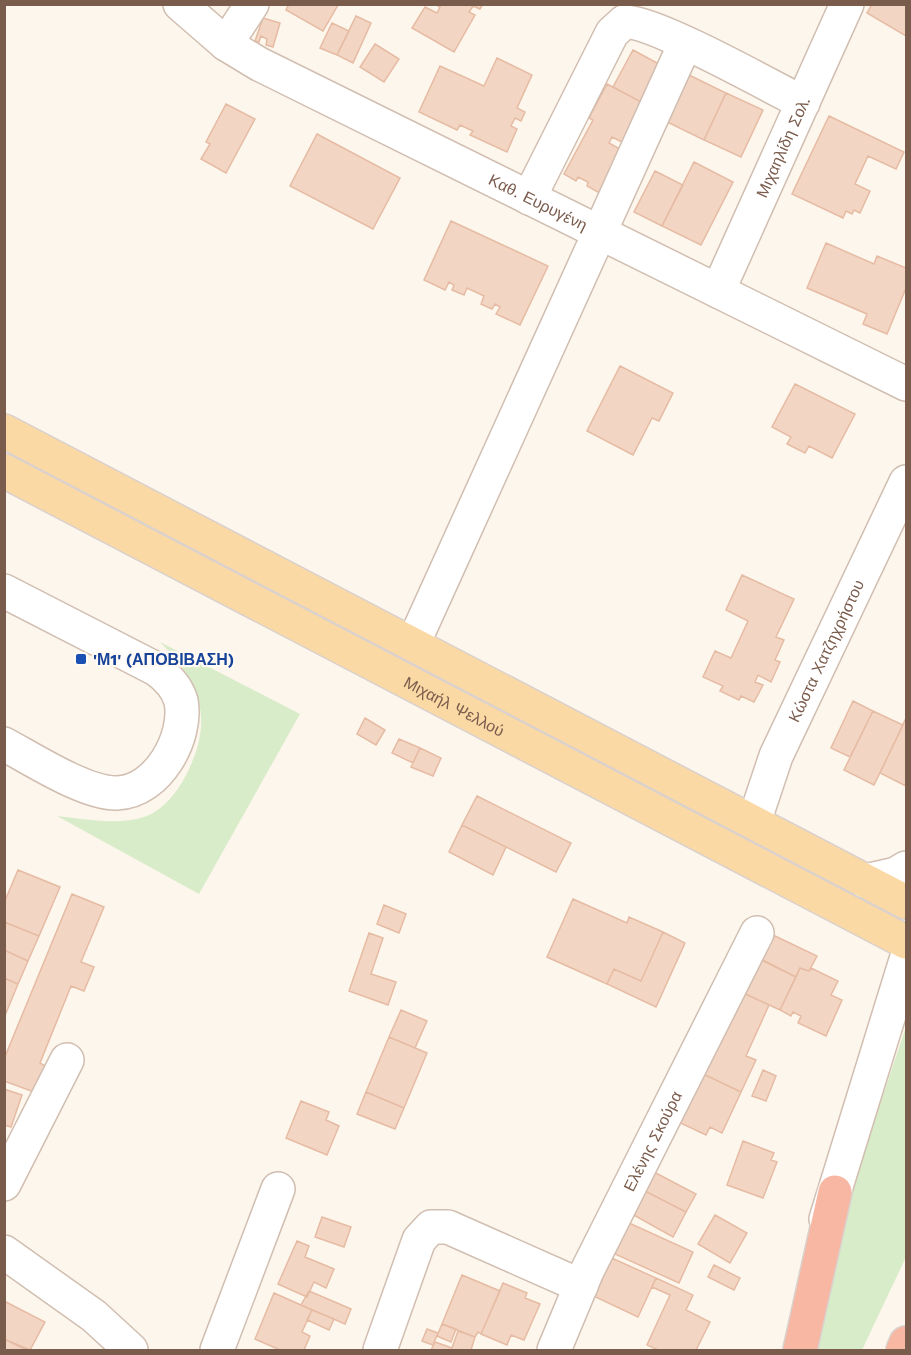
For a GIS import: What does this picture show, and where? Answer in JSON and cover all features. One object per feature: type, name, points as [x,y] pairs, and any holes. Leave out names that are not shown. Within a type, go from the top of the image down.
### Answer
[{"type":"highway","points":[[800,1350],[836,1192]]},
{"type":"highway","points":[[903,1350],[906,1343]]},
{"type":"main road","points":[[4,431],[906,902]]},
{"type":"main road","name":"Μιχαήλ Ψελλού","points":[[4,471],[906,942]]},
{"type":"street","name":"Καθ. Ευρυγένη","points":[[180,4],[226,44],[260,64],[906,384]]},
{"type":"street","points":[[226,44],[252,4]]},
{"type":"street","name":"Μιχαηλίδη Σολ.","points":[[718,291],[848,4]]},
{"type":"street","points":[[529,198],[617,27],[633,21],[685,44],[803,103]]},
{"type":"street","points":[[413,644],[602,232],[685,44]]},
{"type":"street","name":"Κώστα Χατζηχρήστου","points":[[754,822],[776,756],[906,482]]},
{"type":"street","points":[[4,591],[156,669],[171,682],[177,692],[182,716],[179,733],[153,778],[145,784],[123,792],[105,792],[88,786],[4,744]]},
{"type":"street","points":[[865,881],[896,874],[906,868]]},
{"type":"street","name":"Ελένης Σκούρα","points":[[554,1350],[581,1286],[757,933]]},
{"type":"street","points":[[783,1350],[836,1192],[906,960]]},
{"type":"street","points":[[4,1184],[67,1060]]},
{"type":"street","points":[[217,1350],[278,1189]]},
{"type":"street","points":[[380,1350],[419,1240],[431,1227],[448,1227],[581,1286]]},
{"type":"street","points":[[4,1252],[94,1316],[131,1350]]},
{"type":"green space","points":[[160,642],[300,714],[199,894],[57,816],[102,821],[137,819],[159,809],[182,783],[194,757],[199,739],[200,705],[186,674]]},
{"type":"green space","points":[[906,1027],[906,1257],[862,1350],[814,1350],[843,1222],[860,1163]]},
{"type":"building","points":[[289,4],[338,5],[323,31],[286,10]]},
{"type":"building","points":[[435,4],[483,4],[480,9],[473,6],[469,12],[475,15],[454,52],[412,28],[425,7],[437,13],[440,7]]},
{"type":"building","points":[[872,4],[906,4],[906,36],[867,13]]},
{"type":"building","points":[[356,16],[371,23],[353,63],[337,55]]},
{"type":"building","points":[[263,18],[280,23],[273,47],[266,45],[267,39],[261,36],[259,42],[255,41]]},
{"type":"building","points":[[332,23],[349,31],[337,55],[320,48]]},
{"type":"building","points":[[375,44],[399,59],[384,82],[360,67]]},
{"type":"building","points":[[633,50],[672,71],[652,108],[613,87]]},
{"type":"building","points":[[497,58],[532,75],[517,108],[525,112],[521,121],[515,118],[511,126],[517,129],[507,152],[470,135],[473,131],[460,125],[457,130],[419,112],[440,66],[484,86]]},
{"type":"building","points":[[687,74],[726,93],[704,140],[665,121]]},
{"type":"building","points":[[607,84],[649,106],[628,145],[612,137],[609,143],[625,152],[603,195],[587,186],[588,182],[578,177],[576,181],[564,174],[593,120],[589,118]]},
{"type":"building","points":[[726,93],[763,110],[741,157],[704,140]]},
{"type":"building","points":[[226,104],[255,119],[226,173],[201,159],[210,144],[206,142]]},
{"type":"building","points":[[829,116],[904,152],[896,169],[868,156],[855,184],[870,191],[860,213],[854,210],[852,214],[846,211],[843,218],[792,194]]},
{"type":"building","points":[[317,134],[400,178],[373,229],[290,186]]},
{"type":"building","points":[[694,162],[733,182],[701,245],[662,226]]},
{"type":"building","points":[[655,171],[683,185],[662,226],[634,212]]},
{"type":"building","points":[[451,221],[548,266],[520,325],[496,314],[500,307],[495,304],[492,309],[481,304],[484,296],[467,288],[464,295],[452,290],[454,285],[449,282],[445,290],[424,280]]},
{"type":"building","points":[[826,243],[874,264],[877,256],[906,268],[906,288],[887,334],[863,324],[867,314],[807,288]]},
{"type":"building","points":[[620,366],[673,393],[659,421],[652,418],[633,455],[587,431]]},
{"type":"building","points":[[795,384],[855,414],[832,458],[809,446],[805,453],[787,444],[791,437],[772,427]]},
{"type":"building","points":[[742,575],[794,599],[776,637],[784,640],[775,660],[780,662],[771,682],[758,675],[755,682],[763,685],[754,702],[741,696],[739,700],[720,691],[723,686],[703,677],[715,651],[731,658],[748,621],[726,610]]},
{"type":"building","points":[[853,701],[873,711],[850,757],[831,748]]},
{"type":"building","points":[[873,711],[903,725],[874,785],[844,770]]},
{"type":"building","points":[[365,718],[385,730],[376,745],[357,734]]},
{"type":"building","points":[[906,718],[906,786],[880,773]]},
{"type":"building","points":[[399,739],[420,748],[413,763],[392,753]]},
{"type":"building","points":[[420,748],[441,758],[433,776],[411,767]]},
{"type":"building","points":[[477,796],[571,843],[556,872],[462,825]]},
{"type":"building","points":[[462,825],[506,847],[493,875],[449,852]]},
{"type":"building","points":[[18,870],[60,887],[39,936],[4,922],[4,903]]},
{"type":"building","points":[[72,894],[104,907],[81,962],[94,967],[84,991],[71,986],[40,1063],[47,1067],[37,1093],[4,1081],[4,1059]]},
{"type":"building","points":[[573,899],[627,923],[629,917],[663,932],[641,981],[614,969],[607,984],[547,957]]},
{"type":"building","points":[[384,905],[406,914],[399,933],[377,924]]},
{"type":"building","points":[[4,922],[39,936],[28,961],[4,950]]},
{"type":"building","points":[[663,932],[685,943],[656,1007],[607,984],[614,969],[641,981]]},
{"type":"building","points":[[369,933],[383,938],[371,974],[396,982],[388,1005],[349,991]]},
{"type":"building","points":[[773,935],[817,956],[809,971],[800,968],[796,977],[761,959]]},
{"type":"building","points":[[4,950],[28,961],[18,984],[4,978]]},
{"type":"building","points":[[753,956],[796,977],[780,1010],[737,990]]},
{"type":"building","points":[[800,968],[809,971],[811,968],[838,981],[831,995],[842,1000],[826,1036],[798,1023],[801,1016],[793,1012],[791,1016],[780,1010]]},
{"type":"building","points":[[4,978],[18,984],[4,1018]]},
{"type":"building","points":[[737,990],[769,1005],[746,1056],[756,1060],[741,1092],[699,1072]]},
{"type":"building","points":[[401,1010],[427,1021],[415,1048],[389,1037]]},
{"type":"building","points":[[389,1037],[427,1053],[404,1108],[366,1092]]},
{"type":"building","points":[[763,1070],[776,1076],[766,1101],[752,1096]]},
{"type":"building","points":[[699,1072],[741,1092],[722,1133],[710,1127],[706,1135],[676,1121]]},
{"type":"building","points":[[4,1089],[22,1095],[11,1127],[4,1125]]},
{"type":"building","points":[[366,1092],[404,1108],[395,1129],[357,1114]]},
{"type":"building","points":[[301,1101],[329,1112],[326,1120],[339,1126],[327,1155],[286,1138]]},
{"type":"building","points":[[743,1141],[774,1153],[771,1160],[777,1162],[763,1198],[727,1185]]},
{"type":"building","points":[[652,1171],[696,1194],[686,1212],[643,1190]]},
{"type":"building","points":[[643,1190],[686,1212],[673,1237],[630,1213]]},
{"type":"building","points":[[715,1215],[747,1233],[730,1263],[698,1244]]},
{"type":"building","points":[[322,1217],[351,1227],[344,1247],[315,1237]]},
{"type":"building","points":[[618,1218],[693,1252],[679,1283],[604,1249]]},
{"type":"building","points":[[297,1241],[309,1246],[305,1257],[334,1269],[326,1288],[314,1282],[307,1297],[278,1284]]},
{"type":"building","points":[[605,1255],[656,1278],[638,1317],[587,1293]]},
{"type":"building","points":[[714,1265],[740,1278],[734,1290],[708,1277]]},
{"type":"building","points":[[462,1275],[500,1291],[481,1334],[478,1332],[475,1337],[442,1324]]},
{"type":"building","points":[[656,1278],[693,1295],[686,1310],[710,1322],[696,1350],[658,1350],[647,1345],[670,1295],[652,1287]]},
{"type":"building","points":[[503,1283],[527,1293],[525,1298],[540,1304],[524,1340],[511,1335],[507,1345],[481,1334]]},
{"type":"building","points":[[309,1291],[351,1309],[345,1324],[301,1305]]},
{"type":"building","points":[[274,1293],[312,1310],[302,1332],[310,1336],[304,1350],[280,1350],[255,1339]]},
{"type":"building","points":[[4,1301],[45,1322],[30,1350],[4,1339]]},
{"type":"building","points":[[312,1310],[334,1319],[329,1330],[307,1320]]},
{"type":"building","points":[[442,1324],[456,1329],[451,1342],[437,1336]]},
{"type":"building","points":[[427,1329],[438,1333],[433,1345],[422,1341]]},
{"type":"building","points":[[458,1331],[475,1337],[471,1350],[431,1350],[435,1342],[452,1348]]},
{"type":"building","points":[[4,1339],[27,1350],[4,1350]]},
{"type":"place","name":"'Μ1' (ΑΠΟΒΙΒΑΣΗ)","points":[[81,659]]}]
